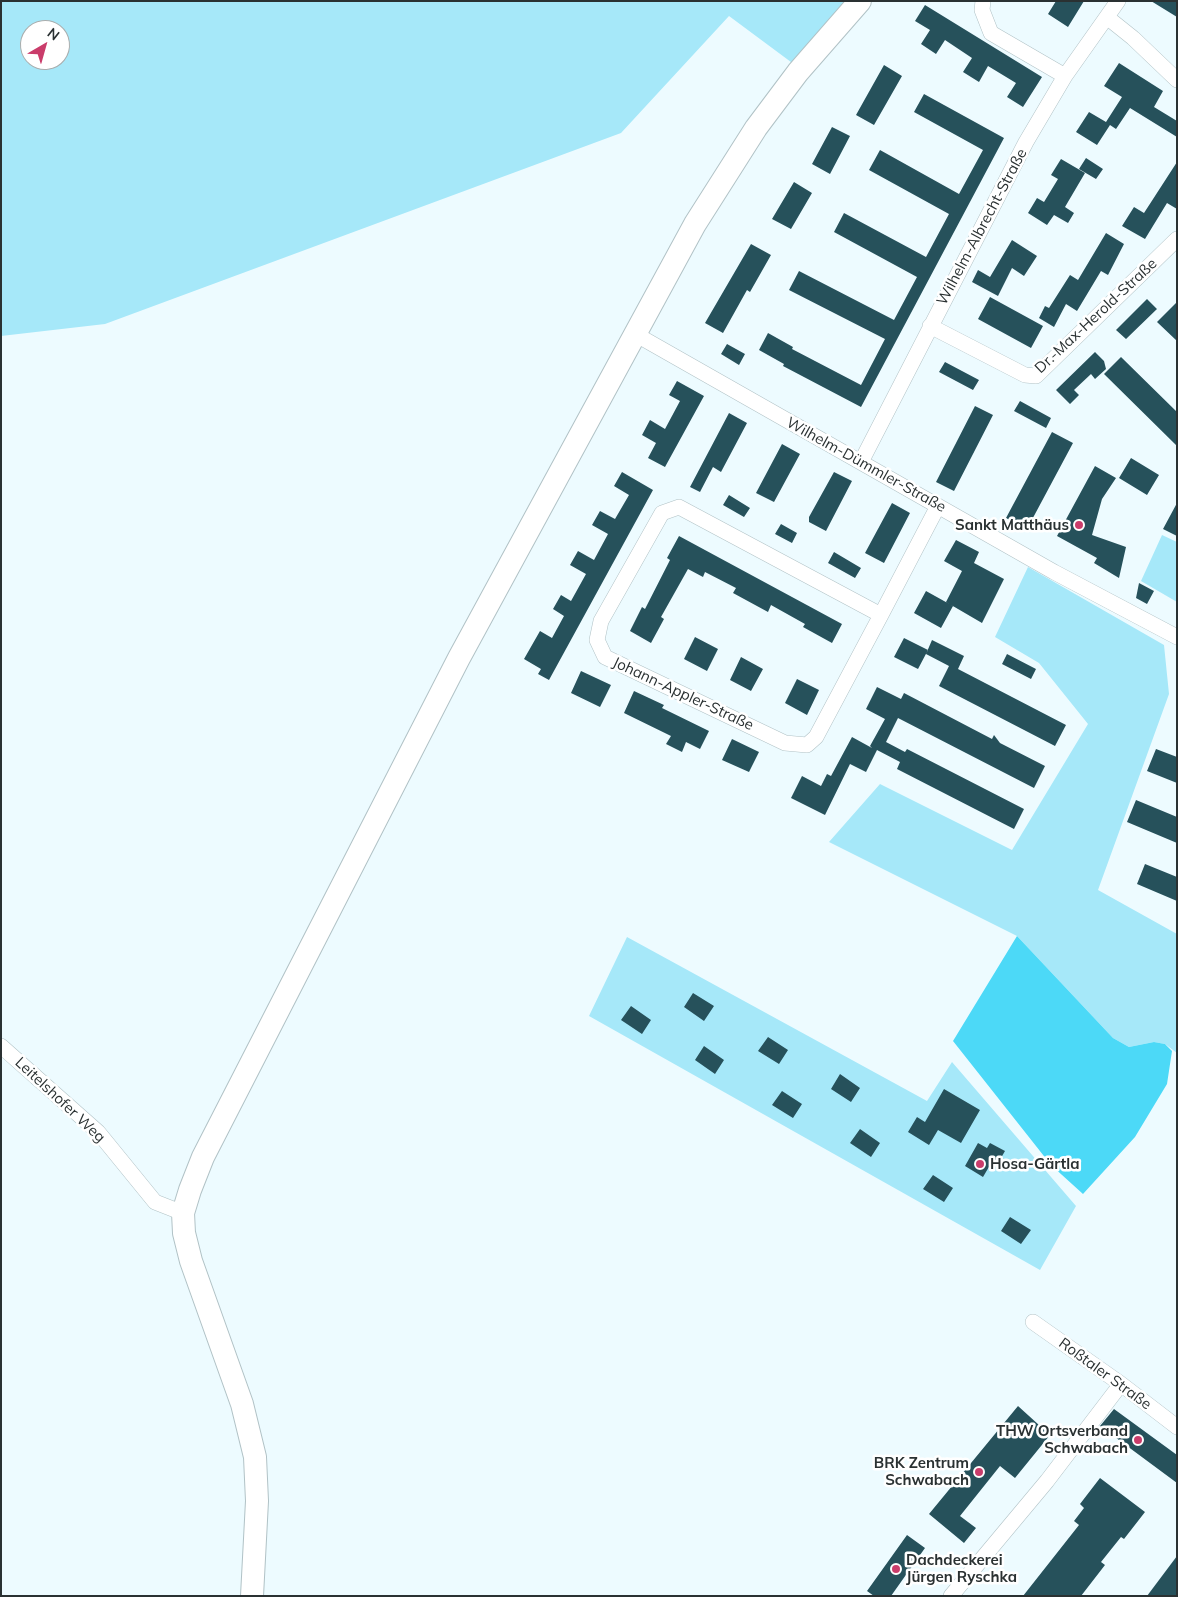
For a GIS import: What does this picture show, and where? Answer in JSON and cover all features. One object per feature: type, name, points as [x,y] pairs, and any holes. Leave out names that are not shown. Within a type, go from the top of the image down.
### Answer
[{"type":"main road","points":[[252,1596],[257,1501],[255,1457],[242,1404],[191,1261],[184,1233],[183,1213],[190,1190],[203,1157],[459,658],[695,224],[756,128],[798,72],[860,1]]},
{"type":"street","points":[[983,1],[982,10],[991,33],[1065,76]]},
{"type":"street","name":"Wilhelm-Albrecht-Straße","points":[[861,462],[1026,142],[1065,76],[1108,18],[1118,1]]},
{"type":"street","points":[[1108,18],[1133,38],[1177,80]]},
{"type":"street","name":"Dr.-Max-Herold-Straße","points":[[930,326],[1025,376],[1036,376],[1177,239]]},
{"type":"street","name":"Wilhelm-Dümmler-Straße","points":[[635,334],[1070,581],[1177,637]]},
{"type":"street","name":"Johann-Appler-Straße","points":[[881,615],[679,507],[662,514],[601,621],[597,640],[604,657],[784,743],[807,745],[816,737],[881,615],[938,506]]},
{"type":"street","name":"Leitelshofer Weg","points":[[1,1046],[98,1132],[155,1202],[183,1213]]},
{"type":"street","name":"Roßtaler Straße","points":[[1033,1322],[1121,1384],[1177,1427]]},
{"type":"street","points":[[951,1596],[1047,1481],[1121,1384]]},
{"type":"shaded area","points":[[1,1],[848,1],[795,65],[729,16],[621,133],[105,324],[1,336]]},
{"type":"shaded area","points":[[1162,535],[1177,542],[1177,602],[1141,581]]},
{"type":"shaded area","points":[[1028,567],[1164,645],[1169,694],[1098,890],[1177,934],[1177,1053],[1165,1044],[1154,1042],[1129,1047],[1113,1038],[1017,936],[829,842],[880,784],[1012,850],[1088,724],[1039,663],[995,637]]},
{"type":"shaded area","points":[[627,937],[927,1101],[952,1062],[1076,1206],[1040,1270],[589,1016]]},
{"type":"water","points":[[1017,936],[1113,1038],[1129,1047],[1154,1042],[1165,1044],[1172,1051],[1167,1084],[1135,1137],[1083,1194],[1051,1165],[953,1041]]},
{"type":"building","points":[[1056,1],[1084,1],[1068,27],[1048,14]]},
{"type":"building","points":[[1151,1],[1177,1],[1177,17]]},
{"type":"building","points":[[925,5],[1042,77],[1023,107],[1007,97],[1016,83],[988,66],[979,82],[963,72],[972,58],[945,40],[936,54],[921,44],[930,30],[915,21]]},
{"type":"building","points":[[1119,63],[1163,91],[1154,107],[1177,121],[1177,137],[1130,108],[1116,129],[1110,125],[1097,145],[1076,132],[1089,112],[1106,122],[1122,97],[1104,86]]},
{"type":"building","points":[[884,65],[902,76],[874,125],[856,115]]},
{"type":"building","points":[[924,94],[1004,138],[861,407],[783,366],[784,364],[759,350],[768,333],[793,347],[792,349],[861,385],[885,339],[789,290],[799,271],[894,320],[917,277],[834,232],[844,213],[926,257],[949,214],[869,170],[880,150],[959,194],[983,150],[914,112]]},
{"type":"building","points":[[832,127],[850,136],[830,174],[812,164]]},
{"type":"building","points":[[1086,158],[1103,169],[1096,179],[1079,169]]},
{"type":"building","points":[[1061,159],[1085,173],[1065,207],[1074,213],[1068,223],[1054,215],[1047,225],[1028,213],[1037,198],[1044,202],[1058,179],[1051,175]]},
{"type":"building","points":[[1177,162],[1177,209],[1167,203],[1145,239],[1122,226],[1134,207],[1144,213]]},
{"type":"building","points":[[794,182],[812,193],[791,229],[772,219]]},
{"type":"building","points":[[1106,233],[1124,244],[1108,275],[1101,271],[1077,311],[1066,304],[1054,327],[1039,318],[1045,306],[1049,308],[1070,275],[1078,280]]},
{"type":"building","points":[[1012,240],[1037,256],[1024,276],[1012,268],[998,296],[972,282],[978,270],[990,277]]},
{"type":"building","points":[[751,244],[771,255],[750,292],[747,290],[723,333],[705,323]]},
{"type":"building","points":[[990,297],[1043,326],[1031,348],[978,319]]},
{"type":"building","points":[[1147,299],[1157,309],[1126,339],[1116,330]]},
{"type":"building","points":[[1177,302],[1177,341],[1157,322]]},
{"type":"building","points":[[727,344],[745,354],[739,365],[721,354]]},
{"type":"building","points":[[1095,352],[1104,361],[1106,369],[1095,379],[1091,374],[1074,390],[1079,395],[1070,404],[1056,390]]},
{"type":"building","points":[[1121,357],[1177,412],[1177,446],[1104,374]]},
{"type":"building","points":[[945,362],[979,380],[973,390],[939,372]]},
{"type":"building","points":[[677,381],[704,396],[665,467],[648,458],[656,443],[642,435],[650,420],[665,429],[680,401],[669,395]]},
{"type":"building","points":[[1020,401],[1051,418],[1046,428],[1014,411]]},
{"type":"building","points":[[975,406],[993,415],[954,491],[936,482]]},
{"type":"building","points":[[729,413],[747,423],[721,472],[713,467],[700,492],[690,487]]},
{"type":"building","points":[[1052,432],[1073,443],[1027,529],[1006,518]]},
{"type":"building","points":[[782,444],[800,454],[774,502],[756,493]]},
{"type":"building","points":[[1131,458],[1159,475],[1147,495],[1119,478]]},
{"type":"building","name":"Sankt Matthäus","points":[[1095,466],[1116,478],[1102,499],[1092,535],[1126,547],[1119,578],[1094,563],[1097,558],[1057,536]]},
{"type":"building","points":[[622,472],[653,490],[549,680],[538,674],[541,669],[524,659],[540,631],[552,638],[564,616],[553,609],[561,595],[571,601],[586,574],[570,565],[578,551],[594,560],[608,534],[592,525],[600,511],[615,519],[629,495],[614,486]]},
{"type":"building","points":[[834,472],[852,481],[826,531],[809,522],[809,517]]},
{"type":"building","points":[[729,495],[750,508],[744,517],[723,505]]},
{"type":"building","points":[[892,503],[910,513],[884,563],[865,553]]},
{"type":"building","points":[[1177,503],[1177,536],[1163,529]]},
{"type":"building","points":[[781,524],[797,533],[792,543],[775,534]]},
{"type":"building","points":[[679,536],[842,624],[832,643],[803,627],[805,624],[771,605],[768,612],[733,593],[736,588],[705,572],[703,577],[688,569],[661,617],[664,619],[651,643],[630,631],[642,607],[645,609],[670,560],[667,558]]},
{"type":"building","points":[[956,540],[979,552],[974,563],[1004,579],[982,623],[946,602],[962,571],[944,561]]},
{"type":"building","points":[[834,552],[861,568],[855,578],[828,563]]},
{"type":"building","points":[[1139,583],[1154,591],[1147,604],[1136,598]]},
{"type":"building","points":[[926,591],[953,606],[941,628],[914,613]]},
{"type":"building","points":[[695,637],[718,649],[707,671],[684,659]]},
{"type":"building","points":[[904,638],[928,650],[918,669],[894,657]]},
{"type":"building","points":[[932,640],[964,656],[958,669],[1066,725],[1055,746],[939,686],[949,666],[926,654]]},
{"type":"building","points":[[1007,654],[1036,669],[1031,679],[1002,664]]},
{"type":"building","points":[[741,657],[763,669],[751,691],[730,680]]},
{"type":"building","points":[[581,671],[611,685],[600,707],[571,693]]},
{"type":"building","points":[[797,679],[819,690],[807,715],[785,703]]},
{"type":"building","points":[[877,687],[901,699],[904,693],[992,739],[994,735],[1000,743],[1045,766],[1034,788],[898,718],[886,742],[905,752],[907,749],[1024,809],[1014,829],[897,769],[900,762],[877,750],[866,772],[850,764],[825,815],[791,798],[802,776],[821,786],[827,774],[831,776],[852,737],[872,748],[870,746],[885,719],[866,709]]},
{"type":"building","points":[[634,691],[664,705],[662,708],[709,731],[700,749],[686,742],[682,752],[666,744],[671,736],[624,713]]},
{"type":"building","points":[[732,739],[759,752],[749,772],[722,760]]},
{"type":"building","points":[[1156,749],[1177,757],[1177,783],[1147,771]]},
{"type":"building","points":[[1136,800],[1177,817],[1177,843],[1127,822]]},
{"type":"building","points":[[1145,864],[1177,877],[1177,901],[1137,884]]},
{"type":"building","points":[[693,993],[714,1006],[704,1021],[684,1007]]},
{"type":"building","points":[[631,1006],[651,1020],[642,1034],[621,1020]]},
{"type":"building","points":[[768,1037],[788,1050],[779,1064],[758,1051]]},
{"type":"building","points":[[704,1046],[724,1060],[715,1074],[695,1060]]},
{"type":"building","points":[[840,1074],[860,1088],[851,1102],[831,1089]]},
{"type":"building","points":[[944,1089],[980,1110],[961,1143],[938,1130],[929,1145],[908,1132],[917,1117],[925,1122]]},
{"type":"building","points":[[782,1091],[802,1104],[793,1118],[772,1105]]},
{"type":"building","points":[[860,1129],[880,1143],[871,1157],[850,1143]]},
{"type":"building","points":[[978,1143],[987,1148],[990,1143],[1005,1151],[998,1163],[993,1160],[983,1177],[965,1166]]},
{"type":"building","points":[[933,1175],[953,1188],[944,1202],[923,1189]]},
{"type":"building","points":[[1010,1217],[1031,1230],[1021,1244],[1001,1231]]},
{"type":"building","name":"BRK Zentrum Schwabach","points":[[1018,1406],[1050,1435],[1015,1478],[1000,1466],[960,1516],[976,1528],[964,1543],[929,1514]]},
{"type":"building","name":"THW Ortsverband Schwabach","points":[[1114,1409],[1177,1455],[1177,1483],[1100,1426]]},
{"type":"building","points":[[1100,1478],[1145,1512],[1124,1539],[1121,1537],[1101,1562],[1105,1565],[1081,1596],[1023,1596],[1079,1525],[1074,1521],[1084,1508],[1080,1504]]},
{"type":"building","name":"Dachdeckerei Jürgen Ryschka","points":[[907,1535],[925,1548],[891,1596],[874,1596],[867,1591]]},
{"type":"building","points":[[1177,1556],[1177,1596],[1147,1596]]},
{"type":"place","name":"Sankt Matthäus","points":[[1079,525]]},
{"type":"place","name":"Hosa-Gärtla","points":[[980,1164]]},
{"type":"place","name":"THW Ortsverband Schwabach","points":[[1138,1440]]},
{"type":"place","name":"BRK Zentrum Schwabach","points":[[979,1472]]},
{"type":"place","name":"Dachdeckerei Jürgen Ryschka","points":[[896,1569]]}]
